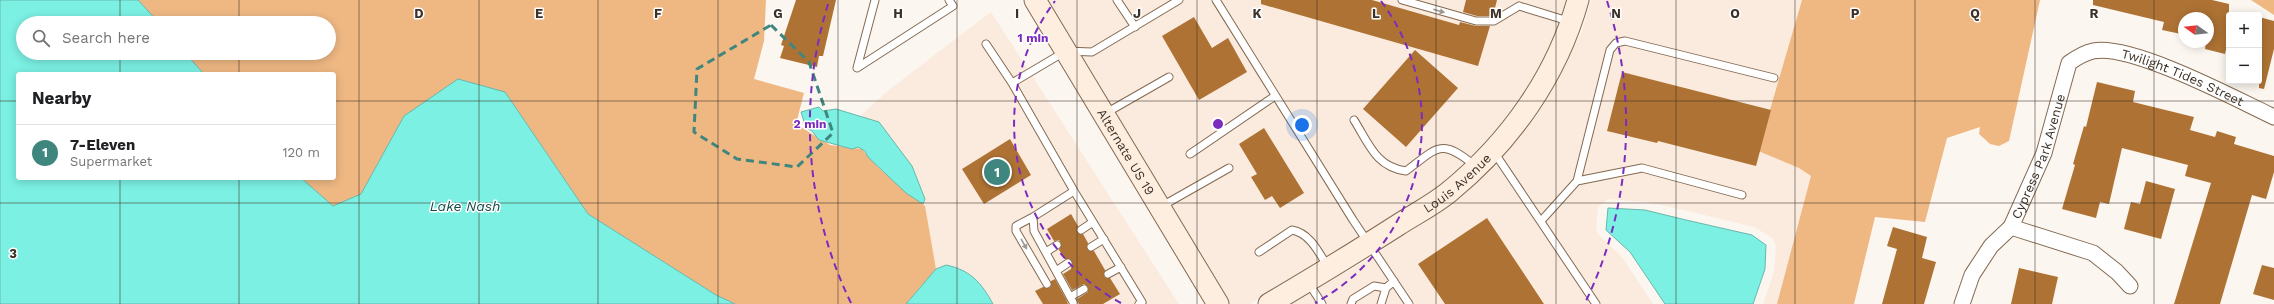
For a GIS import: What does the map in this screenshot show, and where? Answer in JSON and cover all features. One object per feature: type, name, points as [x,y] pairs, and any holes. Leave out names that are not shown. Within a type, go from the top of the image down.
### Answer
[{"type":"street","name":"Alternate US 19","points":[[1035,0],[1218,304]]},
{"type":"street","name":"Louis Avenue","points":[[1269,304],[1330,269],[1448,193],[1493,151],[1535,98],[1572,22],[1578,0]]},
{"type":"street","name":"Twilight Tides Street","points":[[2089,52],[2111,50],[2135,56],[2174,70],[2274,118]]},
{"type":"street","name":"Cypress Park Avenue","points":[[1962,304],[1972,275],[1991,246],[2010,227],[2044,153],[2068,63],[2089,52]]},
{"type":"street","points":[[2010,227],[2093,253],[2117,272],[2130,286]]},
{"type":"lane","points":[[875,0],[857,68],[953,6],[949,0]]},
{"type":"lane","points":[[1117,0],[1134,27]]},
{"type":"lane","points":[[1012,83],[1066,51],[1092,52],[1179,0]]},
{"type":"lane","points":[[1216,0],[1368,244],[1409,304]]},
{"type":"lane","points":[[1402,0],[1476,22],[1494,22],[1518,3],[1572,22]]},
{"type":"lane","points":[[1540,221],[1578,181],[1610,50],[1616,43],[1626,41],[1774,78]]},
{"type":"lane","points":[[986,44],[1012,83],[1074,191],[1142,302],[1139,304]]},
{"type":"lane","points":[[1104,114],[1169,77]]},
{"type":"lane","points":[[1190,154],[1275,96]]},
{"type":"lane","points":[[1354,120],[1379,160],[1393,170],[1406,172],[1430,154],[1441,149],[1449,148],[1457,151],[1476,167]]},
{"type":"lane","points":[[1493,151],[1596,304]]},
{"type":"lane","points":[[1160,207],[1229,168]]},
{"type":"lane","points":[[1578,181],[1642,168],[1742,195]]},
{"type":"lane","points":[[1047,284],[1016,231],[1016,226],[1033,218],[1074,191]]},
{"type":"lane","points":[[1033,218],[1034,231],[1074,304]]},
{"type":"lane","points":[[1080,230],[1093,222]]},
{"type":"lane","points":[[1259,252],[1292,230],[1299,231],[1308,237],[1330,269]]},
{"type":"lane","points":[[1091,247],[1104,239]]},
{"type":"lane","points":[[1046,252],[1057,245]]},
{"type":"lane","points":[[1056,271],[1068,263]]},
{"type":"lane","points":[[1108,274],[1121,267]]},
{"type":"lane","points":[[1308,281],[1322,304]]},
{"type":"lane","points":[[1381,304],[1386,288],[1394,282]]},
{"type":"lane","points":[[1351,304],[1353,299],[1374,286],[1386,288]]},
{"type":"lane","points":[[1070,297],[1084,289]]},
{"type":"highlighted area","points":[[771,25],[809,62],[833,133],[797,167],[737,159],[694,132],[697,69]]},
{"type":"shaded area","points":[[138,0],[766,0],[764,41],[754,79],[804,93],[796,124],[830,145],[862,149],[884,172],[925,206],[936,269],[906,304],[735,304],[716,295],[588,214],[505,92],[404,116],[361,194],[333,206],[303,180],[336,180],[336,72],[202,72],[191,60],[336,60],[336,16],[153,16]]},
{"type":"shaded area","points":[[1046,0],[1568,0],[1560,27],[1527,93],[1485,145],[1441,186],[1250,304],[1229,304]]},
{"type":"shaded area","points":[[1591,0],[1802,0],[1758,151],[1815,174],[1780,304],[1763,304],[1774,272],[1776,246],[1772,238],[1754,227],[1647,202],[1608,199],[1598,207],[1596,229],[1599,235],[1622,257],[1653,304],[1289,304],[1372,257],[1455,199],[1501,156],[1544,102],[1582,31]]},
{"type":"shaded area","points":[[1802,0],[2040,0],[2009,141],[1999,146],[1990,144],[1979,134],[1980,127],[1947,138],[1925,222],[1875,217],[1854,304],[1777,304],[1811,176],[1799,168],[1758,151]]},
{"type":"shaded area","points":[[2251,0],[2274,0],[2274,15]]},
{"type":"shaded area","points":[[991,12],[1179,304],[993,304],[988,295],[946,265],[936,269],[920,186],[860,116],[890,89]]},
{"type":"water","name":"Lake Nash","points":[[0,0],[138,0],[153,16],[16,16],[16,60],[191,60],[202,72],[16,72],[16,180],[303,180],[333,206],[361,194],[404,116],[458,79],[505,92],[588,214],[716,295],[735,304],[0,304]]},
{"type":"water","points":[[819,107],[823,111],[836,109],[879,122],[912,166],[925,199],[923,204],[906,193],[868,157],[865,151],[858,147],[852,149],[819,140],[812,131],[806,128],[801,112]]},
{"type":"water","points":[[1608,208],[1645,210],[1752,235],[1766,245],[1765,269],[1753,304],[1665,304],[1630,252],[1606,230]]},
{"type":"water","points":[[946,265],[962,270],[974,278],[984,289],[993,304],[906,304],[936,269]]},
{"type":"building","points":[[796,0],[836,0],[823,56],[819,56],[817,67],[780,58],[784,46],[781,45]]},
{"type":"building","points":[[1261,0],[1372,0],[1459,25],[1460,22],[1476,26],[1490,26],[1478,66],[1261,4]]},
{"type":"building","points":[[1466,0],[1497,0],[1493,16],[1477,16],[1463,12]]},
{"type":"building","points":[[2093,0],[2212,0],[2229,4],[2229,12],[2226,12],[2225,54],[2205,49],[2214,48],[2214,12],[2178,12],[2178,33],[2162,30],[2164,22],[2093,5]]},
{"type":"building","points":[[1194,17],[1212,48],[1228,38],[1247,72],[1199,100],[1162,36]]},
{"type":"building","points":[[2262,18],[2274,21],[2274,49],[2264,89],[2259,88],[2259,84],[2262,84]]},
{"type":"building","points":[[1415,50],[1458,88],[1406,147],[1363,109]]},
{"type":"building","points":[[1622,72],[1771,110],[1756,166],[1658,141],[1657,143],[1607,131]]},
{"type":"building","points":[[2097,82],[2135,91],[2133,102],[2194,117],[2190,130],[2215,137],[2217,131],[2236,137],[2234,144],[2274,156],[2274,172],[2266,199],[2252,195],[2220,304],[2174,304],[2211,183],[2185,176],[2188,165],[2122,148],[2109,204],[2100,202],[2096,218],[2062,209],[2075,165],[2073,164],[2084,126],[2086,127]]},
{"type":"building","points":[[1264,128],[1304,193],[1280,208],[1272,196],[1265,200],[1251,177],[1257,174],[1239,144]]},
{"type":"building","points":[[1010,139],[1031,175],[984,204],[962,169]]},
{"type":"building","points":[[2146,181],[2175,189],[2161,239],[2124,229],[2131,202],[2140,204]]},
{"type":"building","points":[[1071,214],[1078,226],[1077,232],[1083,234],[1088,243],[1087,249],[1094,251],[1105,270],[1104,277],[1110,278],[1120,294],[1103,304],[1079,304],[1077,299],[1088,292],[1088,287],[1084,284],[1072,290],[1063,274],[1071,269],[1072,261],[1065,259],[1059,250],[1061,243],[1059,240],[1054,241],[1047,229]]},
{"type":"building","points":[[1487,218],[1544,304],[1445,304],[1418,264]]},
{"type":"building","points":[[1893,227],[1927,237],[1922,258],[1936,262],[1924,304],[1882,304],[1897,249],[1887,246]]},
{"type":"building","points":[[2262,265],[2274,268],[2274,300],[2253,294]]},
{"type":"building","points":[[2019,268],[2058,277],[2052,304],[2011,304]]},
{"type":"building","points":[[1055,279],[1068,304],[1043,304],[1035,291],[1043,287],[1050,288],[1051,281]]},
{"type":"place","name":"7-Eleven","points":[[997,172]]}]
